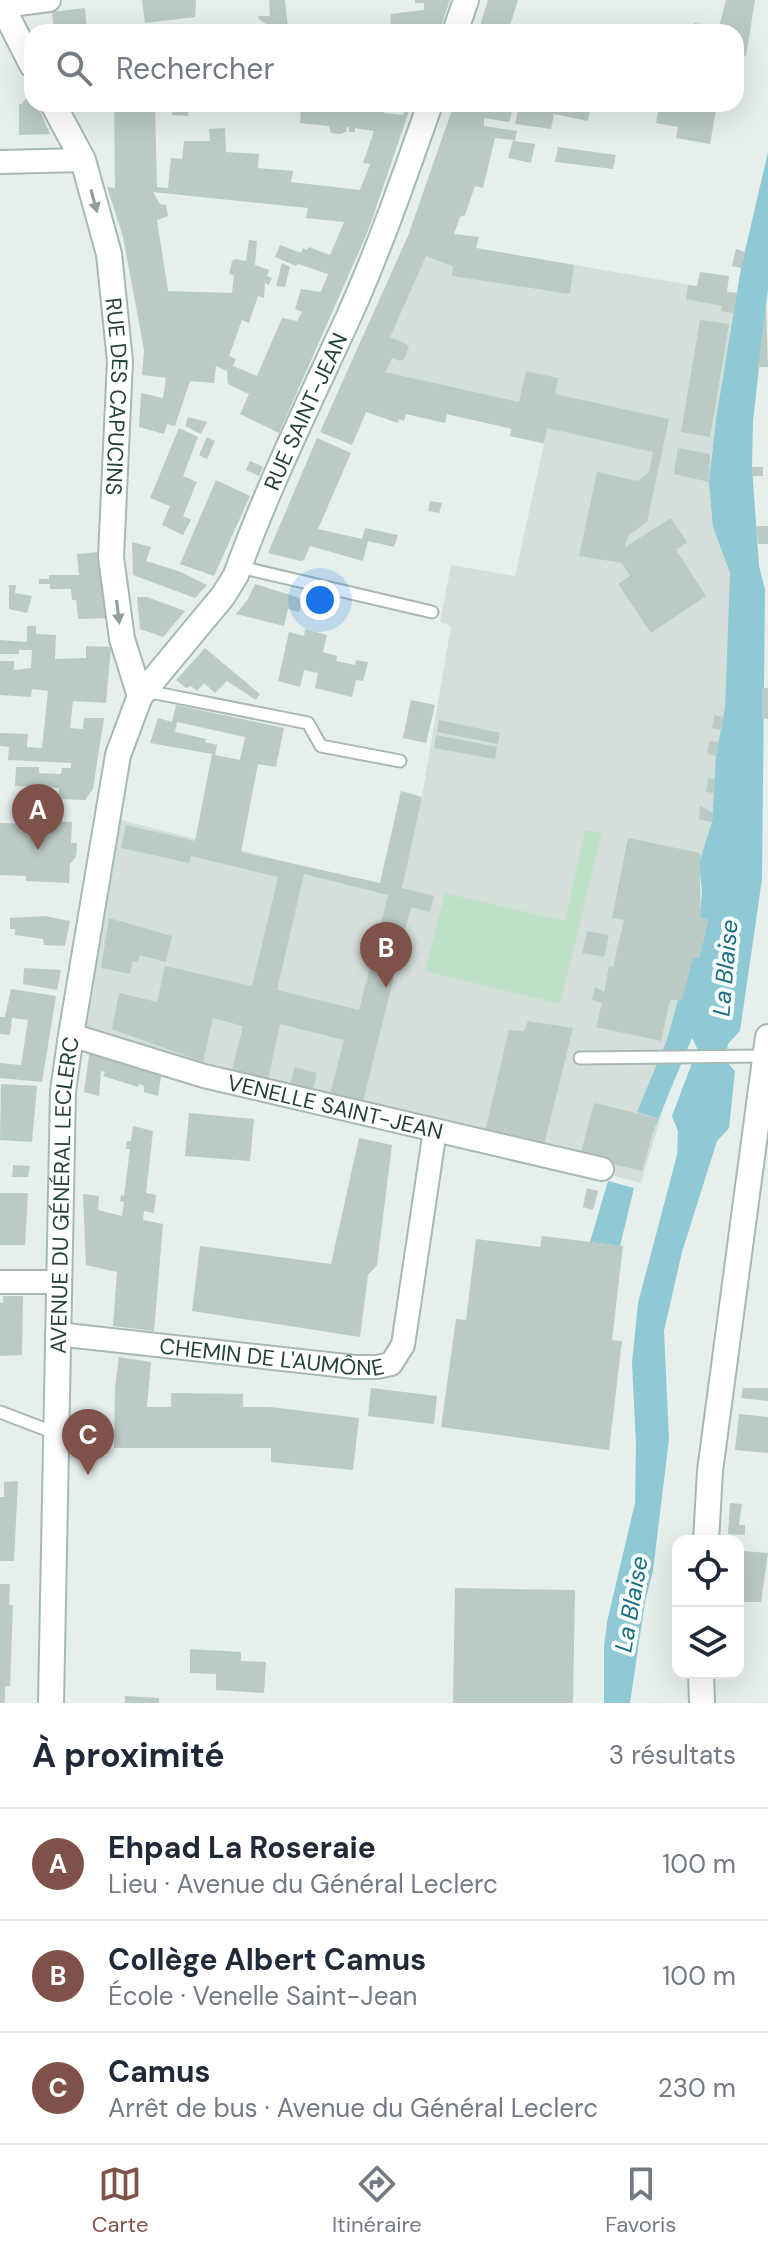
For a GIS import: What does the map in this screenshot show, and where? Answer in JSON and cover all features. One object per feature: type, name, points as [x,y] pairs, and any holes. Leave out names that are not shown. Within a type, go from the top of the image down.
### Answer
[{"type":"main road","points":[[458,24],[466,0]]},
{"type":"main road","points":[[1,4],[24,49]]},
{"type":"main road","name":"RUE DES CAPUCINS","points":[[57,112],[83,160],[109,254],[120,361],[111,557],[122,639],[140,696]]},
{"type":"main road","name":"RUE SAINT-JEAN","points":[[140,696],[223,596],[239,567],[350,313],[427,112]]},
{"type":"main road","name":"AVENUE DU GÉNÉRAL LECLERC","points":[[51,1703],[63,1091],[118,755],[140,696]]},
{"type":"main road","points":[[706,1535],[710,1471],[767,1047]]},
{"type":"main road","points":[[701,1679],[702,1703]]},
{"type":"street","points":[[1,4],[49,0]]},
{"type":"street","points":[[0,162],[83,160]]},
{"type":"street","name":"VENELLE SAINT-JEAN","points":[[71,1035],[204,1076],[602,1169]]},
{"type":"street","name":"CHEMIN DE L'AUMÔNE","points":[[57,1334],[355,1367],[391,1364],[403,1345],[435,1130]]},
{"type":"street","points":[[0,1282],[59,1282]]},
{"type":"lane","points":[[239,567],[432,612]]},
{"type":"lane","points":[[140,696],[156,693],[308,723],[321,746],[400,761]]},
{"type":"lane","points":[[580,1058],[739,1056],[767,1047]]},
{"type":"lane","points":[[0,1412],[55,1433]]},
{"type":"shaded area","points":[[408,236],[451,246],[737,293],[709,482],[730,573],[725,707],[716,756],[712,822],[699,863],[702,902],[708,920],[699,958],[693,958],[690,972],[683,1044],[641,1183],[292,1091],[80,1028],[121,820],[398,890],[422,796],[451,626],[440,622],[451,565],[515,576],[544,444],[510,436],[511,428],[447,414],[445,423],[335,398]]},
{"type":"green space","points":[[585,830],[602,833],[560,1004],[425,971],[445,893],[565,921]]},
{"type":"water","name":"La Blaise","points":[[768,152],[768,289],[753,421],[752,467],[759,566],[765,589],[762,879],[740,1031],[728,1044],[725,1060],[735,1071],[729,1128],[717,1141],[682,1252],[664,1331],[669,1439],[653,1571],[645,1602],[630,1703],[604,1703],[607,1622],[635,1503],[632,1363],[638,1303],[677,1155],[678,1131],[672,1116],[692,1063],[699,1060],[711,1062],[712,1056],[700,1054],[692,1038],[652,1134],[657,1118],[637,1112],[667,1040],[693,958],[699,958],[708,920],[700,918],[702,892],[699,863],[712,822],[716,756],[725,707],[730,573],[713,527],[709,482],[741,268]]},
{"type":"water","points":[[608,1181],[634,1188],[620,1246],[590,1242]]},
{"type":"building","points":[[142,0],[196,0],[195,17],[145,23]]},
{"type":"building","points":[[269,0],[285,0],[288,24],[266,24],[258,16],[270,16]]},
{"type":"building","points":[[415,0],[450,0],[442,24],[390,24],[391,14],[424,10],[424,3],[415,3]]},
{"type":"building","points":[[488,0],[518,0],[510,24],[480,24]]},
{"type":"building","points":[[726,0],[755,0],[746,56],[744,24],[720,24]]},
{"type":"building","points":[[85,8],[86,24],[53,24],[52,12]]},
{"type":"building","points":[[24,101],[24,112],[40,112],[50,134],[19,135],[19,104]]},
{"type":"building","points":[[114,112],[155,112],[157,187],[168,188],[171,158],[182,159],[184,141],[210,141],[209,129],[225,128],[226,152],[259,154],[258,168],[293,171],[291,182],[360,190],[370,164],[363,163],[374,131],[355,128],[355,132],[349,132],[347,127],[346,132],[331,133],[329,126],[300,123],[301,112],[384,112],[403,115],[409,112],[368,231],[279,433],[240,414],[249,394],[228,384],[227,371],[216,366],[214,383],[190,381],[175,426],[167,424],[164,434],[139,427],[141,393],[163,398],[166,378],[142,375],[144,350],[129,269],[123,237],[107,187],[115,188]],"holes":[[[153,192],[308,208],[306,218],[344,222],[330,255],[309,247],[307,250],[303,248],[301,253],[280,245],[275,257],[328,274],[321,292],[301,289],[295,309],[302,312],[297,321],[282,318],[257,376],[233,366],[236,359],[229,356],[242,320],[249,323],[258,296],[264,298],[265,283],[269,285],[272,278],[267,276],[269,270],[255,265],[257,241],[249,240],[246,261],[232,261],[229,274],[234,275],[232,293],[168,291],[157,220],[168,216],[166,205],[160,204]]]},
{"type":"building","points":[[172,112],[188,112],[188,116],[172,115]]},
{"type":"building","points":[[451,112],[512,112],[509,122],[484,118],[484,126],[517,131],[515,141],[535,144],[531,163],[508,158],[513,140],[495,138],[483,188],[475,186],[465,215],[460,217],[454,234],[479,237],[476,248],[574,265],[570,294],[452,276],[453,266],[426,256],[390,337],[409,347],[404,359],[392,358],[385,372],[519,402],[526,371],[558,378],[555,394],[669,419],[647,522],[628,536],[625,547],[671,518],[687,542],[676,550],[706,596],[651,633],[618,584],[630,576],[622,563],[579,556],[597,472],[638,481],[649,472],[653,452],[547,428],[544,443],[510,436],[512,429],[447,414],[445,423],[406,414],[404,421],[399,419],[398,423],[366,412],[352,445],[320,432],[408,236]]},
{"type":"building","points":[[517,112],[590,112],[588,121],[554,114],[551,129],[515,124]]},
{"type":"building","points":[[658,112],[716,112],[710,144],[676,138],[678,127],[656,123]]},
{"type":"building","points":[[558,147],[616,155],[613,169],[555,162]]},
{"type":"building","points":[[736,249],[745,252],[741,268],[732,266]]},
{"type":"building","points":[[282,263],[290,267],[285,287],[276,286]]},
{"type":"building","points":[[700,272],[729,276],[727,292],[737,293],[734,313],[721,311],[722,306],[686,299],[688,285],[697,286]]},
{"type":"building","points":[[766,303],[768,367],[758,367],[763,328]]},
{"type":"building","points":[[700,320],[729,324],[710,437],[681,432]]},
{"type":"building","points":[[188,417],[207,422],[201,434],[185,426]]},
{"type":"building","points":[[179,428],[198,437],[183,476],[197,482],[183,516],[191,520],[183,535],[162,525],[170,506],[150,498]]},
{"type":"building","points":[[207,437],[215,441],[207,459],[199,455]]},
{"type":"building","points":[[317,438],[351,453],[318,529],[362,539],[365,528],[398,535],[394,547],[368,541],[363,561],[310,546],[301,561],[268,553]]},
{"type":"building","points":[[678,448],[710,454],[709,482],[674,474]]},
{"type":"building","points":[[250,461],[263,467],[259,476],[246,470]]},
{"type":"building","points":[[752,467],[763,467],[763,476],[752,476]]},
{"type":"building","points":[[216,480],[250,496],[214,576],[180,564]]},
{"type":"building","points":[[430,501],[442,503],[439,513],[428,511]]},
{"type":"building","points":[[756,526],[768,526],[768,544],[758,544]]},
{"type":"building","points":[[132,542],[151,547],[146,561],[181,572],[207,585],[195,598],[133,575]]},
{"type":"building","points":[[100,552],[107,618],[78,619],[71,589],[50,589],[50,584],[39,584],[39,579],[49,579],[49,575],[79,575],[77,554]]},
{"type":"building","points":[[255,584],[303,599],[299,612],[288,609],[284,626],[236,614]]},
{"type":"building","points":[[9,585],[16,585],[15,593],[32,596],[27,613],[9,609]]},
{"type":"building","points":[[137,597],[147,597],[185,611],[163,637],[140,629]]},
{"type":"building","points":[[27,626],[36,626],[36,634],[56,635],[55,659],[86,658],[86,646],[111,647],[106,703],[73,701],[70,728],[83,729],[84,718],[104,718],[93,789],[85,800],[58,799],[59,788],[15,786],[16,767],[39,767],[39,773],[61,774],[62,768],[71,768],[71,763],[8,760],[9,747],[0,746],[0,733],[28,734],[27,747],[42,748],[48,691],[32,689],[31,697],[0,695],[0,661],[14,661],[14,670],[31,668],[32,650],[0,654],[0,640],[27,642]]},
{"type":"building","points":[[305,629],[327,635],[323,652],[337,656],[336,661],[355,665],[356,660],[368,662],[363,681],[356,680],[352,697],[315,688],[318,673],[304,670],[300,687],[278,681],[289,632],[304,636]]},
{"type":"building","points":[[205,648],[260,694],[256,700],[227,681],[215,693],[204,683],[197,691],[191,686],[186,688],[176,680]]},
{"type":"building","points":[[762,688],[768,688],[768,719],[762,718]]},
{"type":"building","points":[[411,700],[435,705],[426,743],[403,738]]},
{"type":"building","points":[[176,705],[284,728],[276,767],[258,764],[241,852],[380,883],[401,791],[422,797],[402,888],[434,896],[430,912],[411,907],[363,1102],[330,1094],[344,1040],[280,1024],[268,1079],[232,1070],[243,1026],[213,1018],[203,1062],[112,1029],[119,993],[157,1002],[165,966],[252,986],[278,877],[191,856],[189,863],[121,848],[126,825],[195,841],[212,754],[150,743],[158,718],[172,722]],"holes":[[[177,722],[245,737],[240,760],[215,755],[217,745],[205,742],[206,739],[175,732]],[[304,874],[388,895],[359,1010],[277,990]]]},
{"type":"building","points":[[714,715],[724,717],[721,730],[712,728]]},
{"type":"building","points":[[439,720],[500,733],[498,744],[437,732]]},
{"type":"building","points":[[436,735],[497,747],[495,759],[434,748]]},
{"type":"building","points":[[709,741],[719,742],[716,756],[707,754]]},
{"type":"building","points":[[708,778],[715,779],[714,793],[706,792]]},
{"type":"building","points":[[700,806],[713,813],[712,822],[699,819]]},
{"type":"building","points":[[29,820],[72,822],[71,843],[77,843],[76,857],[70,864],[69,883],[26,881],[26,876],[0,875],[0,823],[29,824]]},
{"type":"building","points":[[628,838],[700,853],[700,918],[708,920],[699,958],[693,958],[682,1000],[670,1000],[661,1041],[596,1027],[602,1003],[592,1000],[595,987],[604,992],[624,920],[612,918]]},
{"type":"building","points":[[45,916],[70,921],[65,946],[44,945],[43,939],[15,935],[15,929],[10,929],[10,918]]},
{"type":"building","points":[[109,918],[172,936],[166,962],[140,955],[138,962],[133,961],[130,974],[101,968]]},
{"type":"building","points":[[587,931],[609,935],[604,957],[582,953]]},
{"type":"building","points":[[24,968],[61,970],[57,990],[23,984]]},
{"type":"building","points":[[11,989],[56,996],[42,1082],[0,1078],[0,1063],[21,1065],[28,1020],[12,1018],[10,1035],[0,1034],[0,1017],[5,1017]]},
{"type":"building","points":[[528,1021],[573,1028],[543,1149],[485,1131],[509,1030],[524,1031]]},
{"type":"building","points":[[90,1048],[162,1070],[158,1096],[144,1092],[144,1086],[139,1084],[138,1087],[103,1076],[105,1072],[101,1071],[99,1096],[84,1092]]},
{"type":"building","points":[[295,1067],[317,1073],[313,1090],[290,1085]]},
{"type":"building","points":[[1,1084],[37,1086],[32,1142],[0,1140]]},
{"type":"building","points":[[594,1103],[657,1118],[642,1171],[580,1156]]},
{"type":"building","points":[[189,1113],[254,1119],[250,1161],[185,1156]]},
{"type":"building","points":[[133,1126],[153,1131],[146,1193],[156,1195],[154,1213],[144,1211],[143,1220],[163,1224],[154,1331],[113,1326],[117,1272],[86,1265],[83,1194],[99,1196],[98,1210],[122,1216],[124,1202],[120,1201],[121,1195],[124,1196],[130,1149],[126,1149],[127,1141],[131,1141]]},
{"type":"building","points":[[359,1138],[392,1145],[377,1265],[368,1275],[360,1337],[192,1311],[200,1246],[331,1264]]},
{"type":"building","points":[[13,1165],[30,1166],[28,1177],[12,1177]]},
{"type":"building","points":[[587,1188],[598,1191],[593,1210],[583,1207]]},
{"type":"building","points":[[0,1193],[28,1193],[25,1245],[0,1245]]},
{"type":"building","points":[[542,1236],[623,1246],[612,1340],[622,1341],[609,1450],[441,1427],[456,1319],[466,1320],[476,1239],[540,1247]]},
{"type":"building","points":[[3,1296],[23,1296],[22,1355],[0,1356],[0,1303],[3,1303]]},
{"type":"building","points":[[119,1357],[151,1362],[147,1407],[171,1407],[171,1393],[243,1394],[243,1407],[271,1407],[359,1418],[353,1470],[271,1462],[271,1448],[114,1448]]},
{"type":"building","points":[[371,1388],[437,1396],[434,1424],[368,1416]]},
{"type":"building","points":[[743,1388],[768,1388],[768,1401],[741,1398]]},
{"type":"building","points":[[739,1414],[768,1417],[768,1453],[735,1450]]},
{"type":"building","points":[[18,1481],[14,1561],[0,1561],[0,1497],[4,1497],[4,1482]]},
{"type":"building","points":[[730,1503],[742,1504],[739,1525],[745,1525],[745,1535],[728,1534]]},
{"type":"building","points":[[744,1551],[768,1553],[761,1602],[744,1602]]},
{"type":"building","points":[[0,1584],[10,1584],[9,1605],[13,1605],[10,1686],[5,1686],[5,1703],[0,1703]]},
{"type":"building","points":[[455,1588],[575,1590],[573,1703],[453,1703]]},
{"type":"building","points":[[190,1649],[241,1652],[241,1661],[266,1662],[264,1693],[216,1690],[216,1674],[190,1673]]},
{"type":"building","points":[[125,1696],[159,1698],[159,1703],[125,1703]]},
{"type":"place","name":"Ehpad La Roseraie","points":[[38,850]]},
{"type":"place","name":"Collège Albert Camus","points":[[386,988]]},
{"type":"place","name":"Camus","points":[[88,1475]]}]
